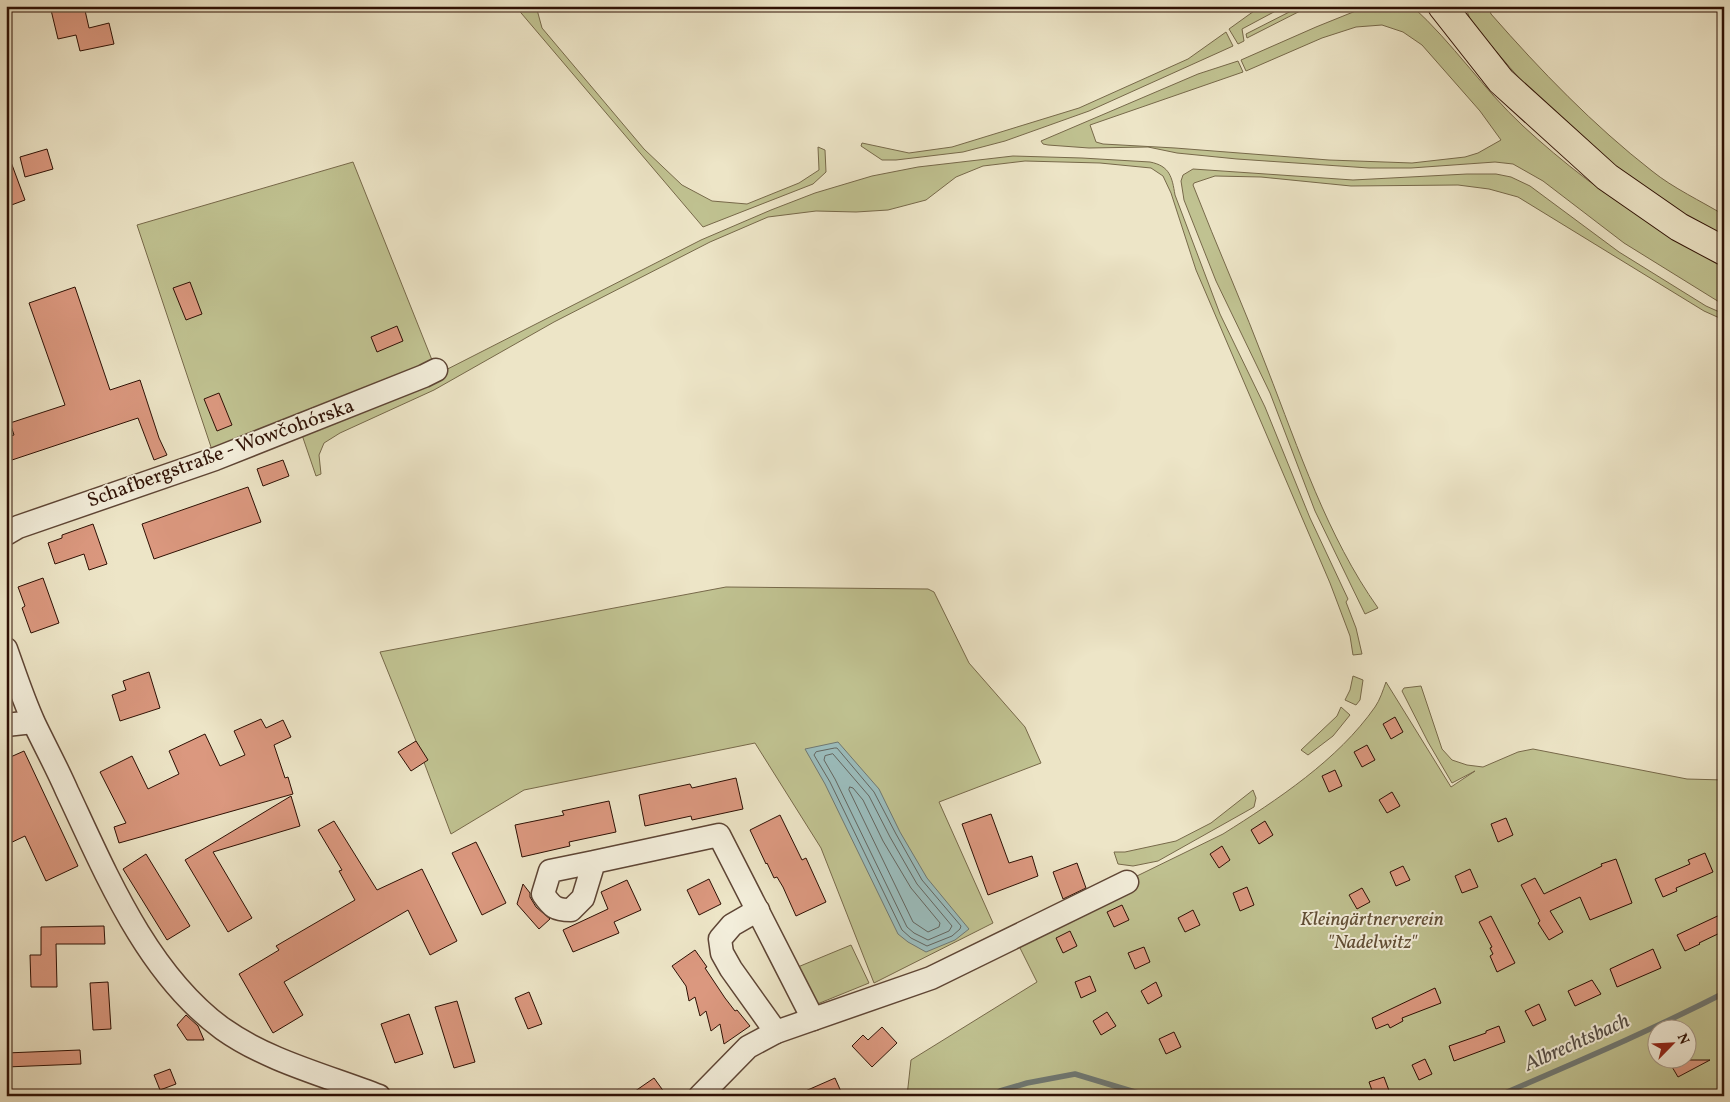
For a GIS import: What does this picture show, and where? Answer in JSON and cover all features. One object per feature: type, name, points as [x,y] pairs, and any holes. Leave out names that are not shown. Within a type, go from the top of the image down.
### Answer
[{"type":"main road","points":[[1442,6],[1501,81],[1606,177],[1679,227],[1724,251]]},
{"type":"street","name":"Schafbergstraße - Wowčohórska","points":[[6,534],[18,526],[206,463],[436,370]]},
{"type":"street","points":[[6,649],[34,722],[99,859],[122,903],[164,969],[181,990],[198,1008],[224,1029],[266,1053],[379,1096]]},
{"type":"street","points":[[6,725],[34,722]]},
{"type":"street","points":[[594,862],[719,835],[813,1019]]},
{"type":"street","points":[[700,1096],[748,1047],[776,1032],[931,978],[1127,882]]},
{"type":"street","points":[[758,910],[732,925],[720,939],[722,953],[731,969],[776,1032]]},
{"type":"green space","points":[[536,6],[542,28],[644,149],[682,185],[712,201],[747,204],[799,183],[819,170],[818,147],[825,150],[826,172],[813,184],[703,227],[516,7]]},
{"type":"green space","points":[[1261,6],[1285,6],[1242,29],[1244,41],[1238,44],[1229,29]]},
{"type":"green space","points":[[1301,6],[1310,6],[1247,38],[1246,34]]},
{"type":"green space","points":[[1368,6],[1412,6],[1441,35],[1508,112],[1569,166],[1636,214],[1724,262],[1724,305],[1624,243],[1543,181],[1513,164],[1495,162],[1411,168],[1369,168],[1237,159],[1177,153],[1148,147],[1089,148],[1048,145],[1043,144],[1041,141],[1198,74],[1238,61],[1243,72],[1090,125],[1096,142],[1329,160],[1412,163],[1465,157],[1478,153],[1501,140],[1480,111],[1422,45],[1403,32],[1382,25],[1356,27],[1322,38],[1246,71],[1241,60]]},
{"type":"green space","points":[[1466,6],[1488,6],[1491,14],[1529,56],[1568,97],[1609,135],[1660,177],[1724,215],[1724,241],[1629,178],[1575,134],[1525,85],[1482,35],[1473,24]]},
{"type":"green space","points":[[1226,32],[1233,46],[1089,111],[1005,141],[963,152],[896,160],[882,160],[861,146],[862,143],[909,153],[952,147],[1079,108],[1188,59]]},
{"type":"green space","points":[[1013,156],[1150,162],[1162,166],[1169,173],[1175,195],[1220,314],[1265,407],[1310,518],[1348,599],[1346,602],[1356,628],[1362,654],[1353,655],[1350,636],[1330,583],[1196,270],[1171,193],[1163,176],[1151,168],[1100,163],[1025,161],[983,166],[956,177],[926,200],[888,210],[856,212],[816,211],[768,217],[710,242],[554,322],[434,390],[340,433],[324,443],[319,455],[321,474],[316,476],[301,432],[426,380],[701,240],[815,193],[872,176],[918,167]]},
{"type":"green space","points":[[353,162],[436,370],[215,459],[137,225]]},
{"type":"green space","points":[[1193,169],[1353,180],[1467,174],[1496,174],[1511,177],[1530,186],[1619,252],[1706,306],[1724,314],[1724,320],[1704,311],[1518,197],[1489,189],[1458,185],[1351,186],[1261,177],[1215,176],[1194,183],[1193,185],[1315,492],[1344,552],[1378,608],[1365,614],[1315,511],[1270,393],[1216,281],[1184,200],[1181,181],[1183,175]]},
{"type":"green space","points":[[726,587],[928,589],[934,592],[969,663],[1025,727],[1041,763],[939,802],[993,923],[874,983],[821,848],[755,743],[524,790],[451,834],[380,652]]},
{"type":"green space","points":[[1353,676],[1363,680],[1360,700],[1356,705],[1345,700],[1350,690]]},
{"type":"green space","name":"Kleingärtnerverein \"Nadelwitz\"","points":[[1386,682],[1451,787],[1475,771],[1452,783],[1428,742],[1402,691],[1404,688],[1421,686],[1442,749],[1452,760],[1467,765],[1483,767],[1518,752],[1533,749],[1687,779],[1724,780],[1724,1096],[907,1096],[911,1060],[1037,982],[1014,936],[1223,834],[1285,793],[1325,762],[1360,726],[1380,698]]},
{"type":"green space","points":[[1341,707],[1350,715],[1333,736],[1308,755],[1301,750],[1337,716]]},
{"type":"green space","points":[[1253,790],[1256,798],[1254,807],[1158,861],[1133,866],[1118,864],[1114,852],[1125,852],[1176,841],[1211,823]]},
{"type":"green space","points":[[851,945],[869,983],[810,1007],[793,969]]},
{"type":"water","points":[[838,742],[879,789],[900,832],[927,878],[969,929],[955,940],[926,952],[898,934],[825,784],[805,749]]},
{"type":"building","points":[[68,6],[84,6],[89,28],[109,23],[114,44],[80,51],[76,35],[58,39],[51,10]]},
{"type":"building","points":[[47,149],[53,169],[25,177],[20,157]]},
{"type":"building","points":[[8,154],[25,200],[6,207],[6,155]]},
{"type":"building","points":[[190,282],[202,314],[186,320],[173,288]]},
{"type":"building","points":[[75,287],[110,390],[140,380],[159,438],[167,455],[154,460],[138,418],[6,462],[6,437],[14,435],[10,423],[65,405],[29,303]]},
{"type":"building","points":[[397,326],[403,341],[377,352],[371,337]]},
{"type":"building","points":[[219,393],[232,425],[217,431],[204,399]]},
{"type":"building","points":[[283,460],[289,476],[263,486],[257,469]]},
{"type":"building","points":[[248,487],[261,522],[154,559],[142,524]]},
{"type":"building","points":[[93,524],[107,564],[89,570],[84,554],[55,564],[48,543],[62,538],[62,535]]},
{"type":"building","points":[[43,578],[59,623],[31,633],[22,608],[25,606],[18,587]]},
{"type":"building","points":[[149,672],[160,708],[120,721],[112,695],[126,690],[123,681]]},
{"type":"building","points":[[1395,717],[1403,732],[1391,739],[1383,724]]},
{"type":"building","points":[[261,719],[266,728],[283,720],[291,737],[274,745],[285,778],[288,777],[293,794],[119,843],[114,827],[126,823],[100,772],[132,756],[148,789],[179,774],[169,751],[205,734],[220,766],[245,755],[234,731]]},
{"type":"building","points":[[416,741],[428,760],[411,771],[398,752]]},
{"type":"building","points":[[1367,745],[1375,760],[1362,767],[1354,752]]},
{"type":"building","points":[[24,751],[78,866],[46,881],[25,836],[6,845],[6,759]]},
{"type":"building","points":[[1335,770],[1342,786],[1329,792],[1322,776]]},
{"type":"building","points":[[736,778],[743,809],[692,820],[691,816],[645,826],[639,795],[690,784],[692,788]]},
{"type":"building","points":[[1392,792],[1400,806],[1387,813],[1379,800]]},
{"type":"building","points":[[291,796],[300,826],[213,852],[252,918],[228,932],[185,860]]},
{"type":"building","points":[[609,801],[616,832],[569,842],[570,846],[522,857],[515,825],[564,815],[562,811]]},
{"type":"building","points":[[991,814],[1009,863],[1032,856],[1038,876],[988,895],[962,824]]},
{"type":"building","points":[[780,815],[802,860],[806,858],[826,902],[796,916],[783,887],[777,877],[774,878],[750,830]]},
{"type":"building","points":[[1506,818],[1513,835],[1498,842],[1491,824]]},
{"type":"building","points":[[334,821],[377,890],[422,869],[457,941],[430,955],[408,910],[284,982],[303,1015],[273,1033],[239,974],[279,950],[276,946],[355,900],[339,871],[342,870],[318,830]]},
{"type":"building","points":[[1265,821],[1273,835],[1259,844],[1251,830]]},
{"type":"building","points":[[476,842],[506,903],[482,915],[452,853]]},
{"type":"building","points":[[1222,846],[1230,860],[1219,868],[1210,854]]},
{"type":"building","points":[[1705,853],[1713,872],[1676,888],[1677,891],[1663,897],[1655,879],[1690,864],[1688,860]]},
{"type":"building","points":[[146,854],[190,926],[167,940],[123,869]]},
{"type":"building","points":[[1616,859],[1632,903],[1590,920],[1580,897],[1550,911],[1563,932],[1549,940],[1538,923],[1540,921],[1521,885],[1535,878],[1544,894],[1602,866],[1601,864]]},
{"type":"building","points":[[1077,863],[1086,888],[1063,899],[1053,872]]},
{"type":"building","points":[[1403,866],[1410,880],[1396,886],[1390,872]]},
{"type":"building","points":[[1470,869],[1478,887],[1462,893],[1455,876]]},
{"type":"building","points":[[709,879],[721,904],[699,915],[687,890]]},
{"type":"building","points":[[627,880],[641,910],[614,922],[619,933],[573,952],[563,930],[608,909],[601,892]]},
{"type":"building","points":[[523,884],[530,893],[530,897],[536,907],[550,919],[539,929],[517,904]]},
{"type":"building","points":[[1247,887],[1254,905],[1240,911],[1233,893]]},
{"type":"building","points":[[1362,888],[1370,902],[1357,909],[1349,895]]},
{"type":"building","points":[[1122,905],[1129,920],[1114,927],[1107,912]]},
{"type":"building","points":[[1193,910],[1200,925],[1185,932],[1178,918]]},
{"type":"building","points":[[1724,913],[1724,931],[1685,951],[1677,935]]},
{"type":"building","points":[[1491,916],[1515,963],[1497,972],[1490,956],[1493,954],[1490,948],[1492,947],[1479,922]]},
{"type":"building","points":[[104,926],[105,944],[56,944],[57,987],[31,987],[30,955],[41,955],[41,927]]},
{"type":"building","points":[[1070,931],[1077,946],[1063,953],[1056,938]]},
{"type":"building","points":[[1144,947],[1150,962],[1135,969],[1128,953]]},
{"type":"building","points":[[1653,949],[1661,968],[1617,987],[1610,969]]},
{"type":"building","points":[[695,950],[725,998],[750,1026],[724,1044],[720,1024],[711,1031],[706,1011],[700,1016],[695,997],[689,1001],[686,986],[672,966]]},
{"type":"building","points":[[1090,976],[1096,991],[1081,998],[1075,982]]},
{"type":"building","points":[[1592,980],[1601,994],[1575,1006],[1568,991]]},
{"type":"building","points":[[108,982],[111,1029],[93,1030],[90,983]]},
{"type":"building","points":[[1156,982],[1162,996],[1148,1004],[1141,991]]},
{"type":"building","points":[[1435,988],[1441,1003],[1402,1018],[1403,1021],[1390,1028],[1388,1024],[1376,1029],[1372,1018]]},
{"type":"building","points":[[529,992],[542,1024],[528,1029],[515,998]]},
{"type":"building","points":[[457,1001],[475,1062],[454,1068],[435,1007]]},
{"type":"building","points":[[1539,1004],[1546,1020],[1533,1026],[1525,1011]]},
{"type":"building","points":[[1107,1012],[1116,1026],[1101,1035],[1093,1021]]},
{"type":"building","points":[[409,1014],[423,1054],[395,1063],[381,1024]]},
{"type":"building","points":[[186,1015],[198,1026],[204,1040],[187,1040],[177,1025]]},
{"type":"building","points":[[1499,1026],[1505,1042],[1454,1061],[1449,1046],[1486,1033],[1486,1031]]},
{"type":"building","points":[[882,1027],[897,1043],[872,1067],[852,1046],[863,1035],[868,1040]]},
{"type":"building","points":[[1174,1032],[1181,1047],[1166,1054],[1159,1039]]},
{"type":"building","points":[[80,1050],[81,1064],[6,1067],[6,1053]]},
{"type":"building","points":[[1425,1059],[1432,1074],[1419,1080],[1412,1065]]},
{"type":"building","points":[[1698,1060],[1710,1060],[1698,1066]]},
{"type":"building","points":[[170,1069],[176,1084],[160,1090],[154,1075]]},
{"type":"building","points":[[1674,1070],[1691,1070],[1678,1077]]},
{"type":"building","points":[[1384,1077],[1391,1096],[1374,1096],[1369,1082]]},
{"type":"building","points":[[654,1078],[667,1096],[628,1096]]},
{"type":"building","points":[[835,1078],[843,1096],[794,1096]]},
{"type":"waterway","name":"Albrechtsbach","points":[[1498,1096],[1640,1034],[1724,993]]},
{"type":"waterway","name":"Albrechtsbach","points":[[992,1096],[1000,1091],[1027,1083],[1075,1074],[1148,1096]]}]
